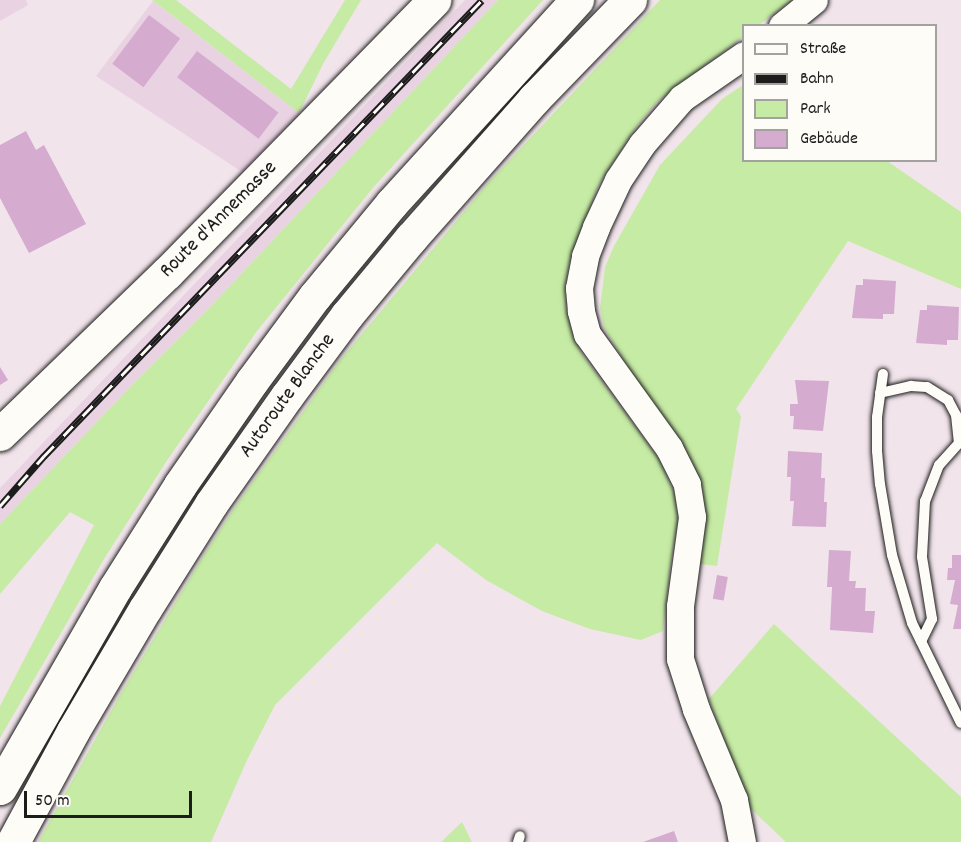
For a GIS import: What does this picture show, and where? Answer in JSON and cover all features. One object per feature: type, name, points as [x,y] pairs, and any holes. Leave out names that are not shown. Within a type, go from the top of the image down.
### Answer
[{"type":"main road","name":"Route d'Annemasse","points":[[0,434],[167,273],[434,0]]},
{"type":"main road","name":"Autoroute Blanche","points":[[0,788],[115,588],[180,485],[252,381],[315,296],[392,203],[577,0]]},
{"type":"main road","name":"Autoroute Blanche","points":[[13,842],[73,731],[145,609],[211,504],[287,396],[347,315],[411,238],[534,99],[630,0]]},
{"type":"street","points":[[784,24],[814,0]]},
{"type":"street","points":[[742,56],[682,99],[642,144],[618,180],[596,227],[585,256],[579,288],[581,311],[587,334],[669,448],[687,484],[692,517],[680,606],[680,659],[696,709],[734,800],[742,842]]},
{"type":"lane","points":[[883,374],[877,432],[885,522],[897,578],[921,642],[961,723]]},
{"type":"lane","points":[[880,393],[911,386],[927,387],[948,400],[957,415],[959,442],[934,475],[922,518],[922,557],[932,619],[921,642]]},
{"type":"shaded area","points":[[0,0],[26,0],[28,5],[0,21]]},
{"type":"shaded area","points":[[465,0],[498,0],[215,302],[131,386],[0,524],[0,488]]},
{"type":"shaded area","points":[[153,1],[299,113],[242,172],[96,76]]},
{"type":"green space","points":[[152,0],[176,0],[291,89],[345,0],[361,0],[323,64],[299,113]]},
{"type":"green space","points":[[498,0],[543,0],[372,189],[257,331],[168,459],[104,559],[0,738],[0,706],[94,525],[70,512],[0,594],[0,524],[131,386],[215,302]]},
{"type":"green space","points":[[660,0],[792,0],[760,24],[742,24],[742,38],[657,102],[637,126],[598,186],[569,265],[565,288],[566,307],[574,339],[582,354],[661,462],[675,495],[678,523],[663,631],[641,640],[590,629],[542,611],[486,580],[437,543],[275,705],[247,760],[211,842],[38,842],[121,693],[234,508],[340,360],[488,183]]},
{"type":"green space","points":[[742,86],[742,162],[888,162],[961,212],[961,289],[848,241],[736,409],[741,416],[717,566],[700,564],[705,515],[703,493],[692,462],[653,407],[604,328],[600,308],[605,267],[614,246],[660,165],[722,99]]},
{"type":"green space","points":[[774,624],[961,797],[961,842],[786,842],[749,807],[709,699]]},
{"type":"green space","points":[[462,822],[472,842],[441,842]]},
{"type":"building","points":[[149,15],[180,38],[143,87],[112,64]]},
{"type":"building","points":[[197,51],[278,112],[259,139],[177,77]]},
{"type":"building","points":[[26,131],[36,150],[44,145],[86,224],[29,253],[0,198],[0,145]]},
{"type":"building","points":[[863,279],[896,281],[894,314],[883,314],[883,319],[852,318],[856,285],[863,285]]},
{"type":"building","points":[[927,305],[959,307],[958,340],[947,340],[947,345],[916,343],[920,310],[927,310]]},
{"type":"building","points":[[0,367],[8,380],[0,385]]},
{"type":"building","points":[[795,380],[829,381],[823,431],[793,429],[794,416],[790,416],[790,404],[798,404]]},
{"type":"building","points":[[788,451],[822,453],[821,478],[825,478],[824,502],[827,502],[826,527],[792,526],[794,501],[790,501],[791,477],[787,477]]},
{"type":"building","points":[[829,550],[851,551],[849,581],[856,581],[855,588],[866,588],[865,611],[875,611],[873,633],[830,630],[832,587],[827,587]]},
{"type":"building","points":[[952,555],[961,555],[961,629],[953,629],[958,605],[950,604],[955,580],[947,580],[948,568],[952,568]]},
{"type":"building","points":[[717,575],[728,577],[724,601],[713,599]]},
{"type":"building","points":[[674,831],[678,842],[643,842]]},
{"type":"railway","points":[[0,506],[44,456],[482,0]]}]
